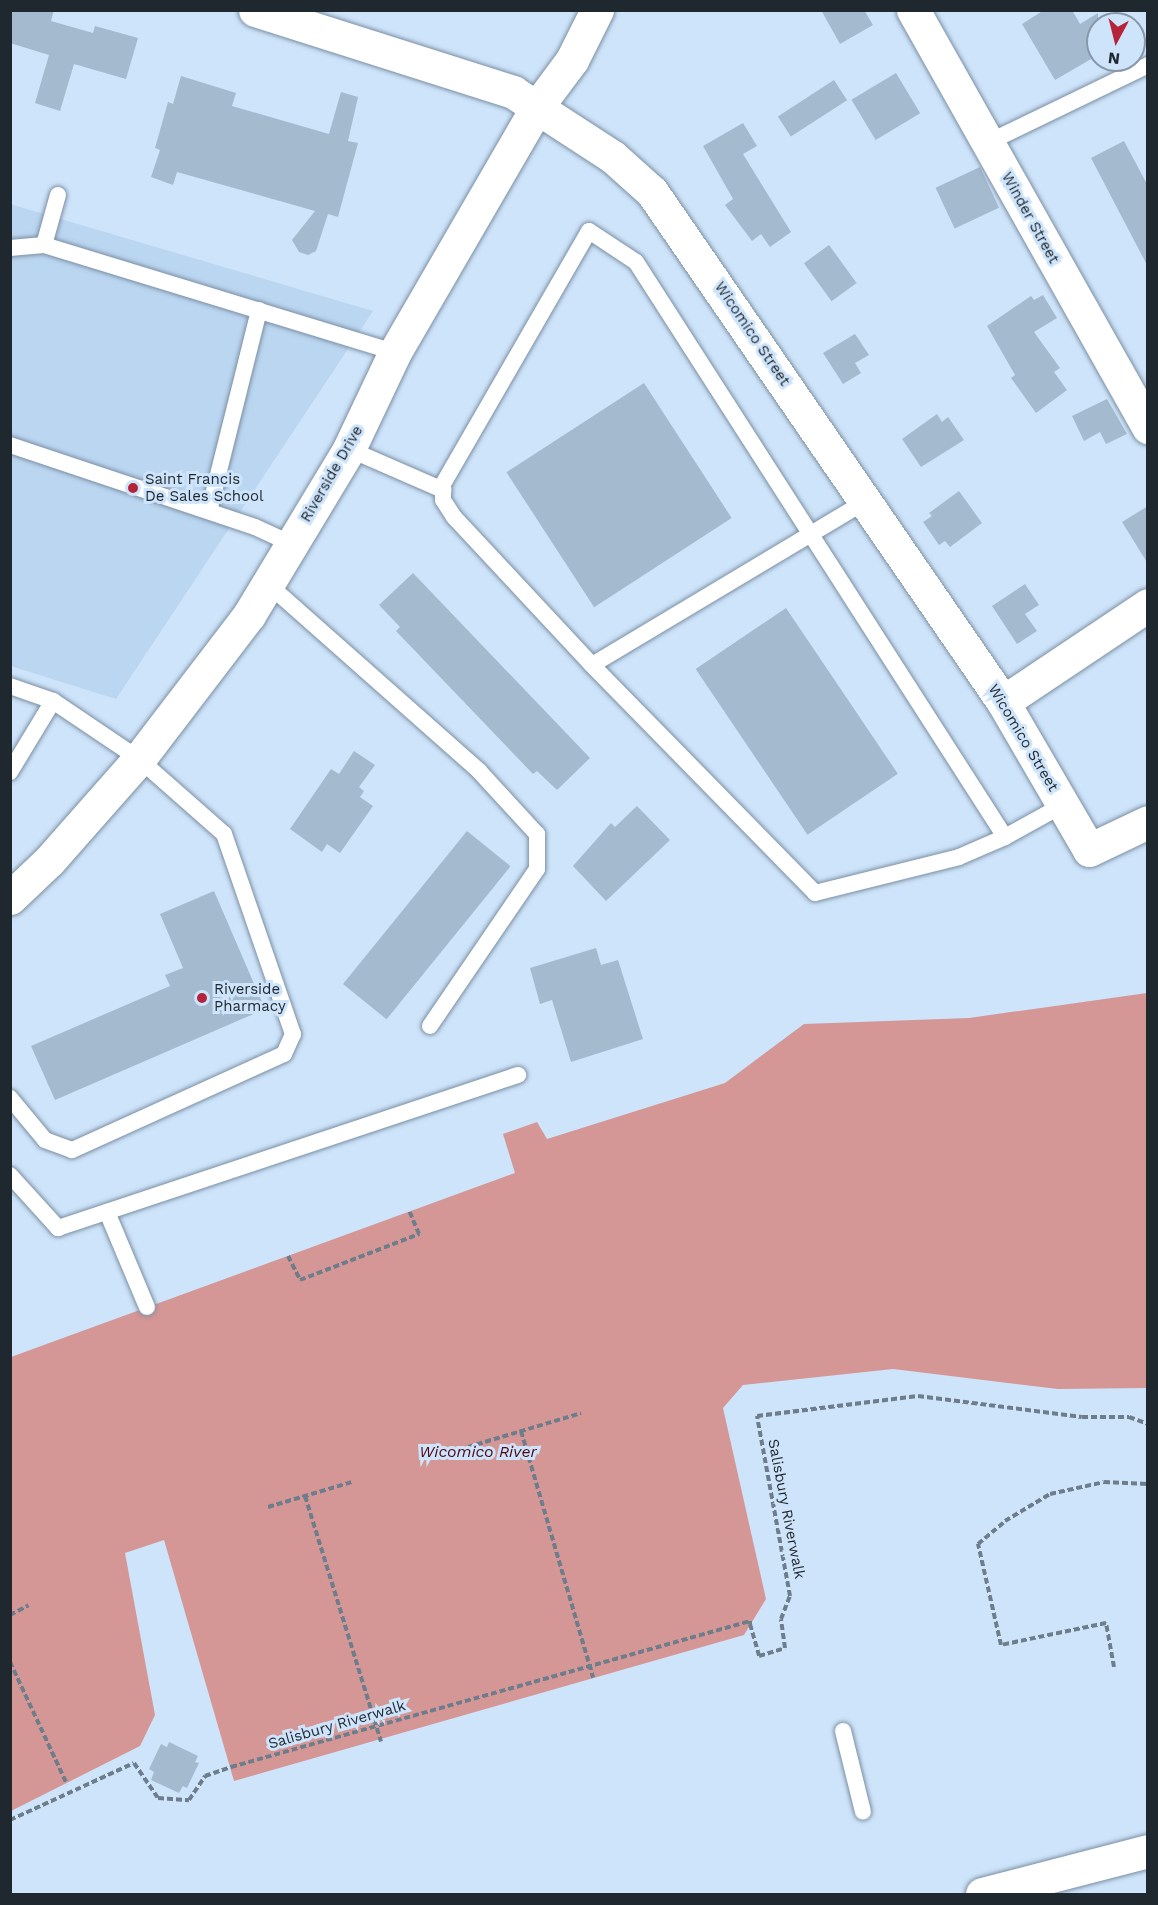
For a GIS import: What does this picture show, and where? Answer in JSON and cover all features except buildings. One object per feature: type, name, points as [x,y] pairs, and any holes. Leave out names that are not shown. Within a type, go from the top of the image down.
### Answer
[{"type":"street","name":"Riverside Drive","points":[[12,894],[49,861],[139,759],[249,615],[349,449],[395,352],[537,107],[572,60],[597,10]]},
{"type":"street","name":"Winder Street","points":[[913,10],[1148,427]]},
{"type":"street","name":"Wicomico Street","points":[[258,11],[513,92],[612,157],[652,192],[1004,702],[1089,850],[1148,822]]},
{"type":"street","points":[[1004,702],[1148,604]]},
{"type":"street","points":[[995,1892],[1148,1851]]},
{"type":"lane","points":[[989,142],[1148,64]]},
{"type":"lane","points":[[44,245],[58,195]]},
{"type":"lane","points":[[1005,837],[636,262],[589,231],[443,490],[443,500],[454,517],[592,665],[815,893],[959,857],[1005,837],[1063,805]]},
{"type":"lane","points":[[10,248],[44,245],[395,352]]},
{"type":"lane","points":[[209,512],[259,310]]},
{"type":"lane","points":[[10,445],[209,512],[292,544]]},
{"type":"lane","points":[[349,449],[443,490]]},
{"type":"lane","points":[[592,665],[866,501]]},
{"type":"lane","points":[[268,584],[479,771],[537,834],[537,869],[430,1026]]},
{"type":"lane","points":[[10,686],[53,701],[139,759],[224,834],[293,1034],[284,1054],[72,1150],[45,1140],[10,1098]]},
{"type":"lane","points":[[10,772],[53,701]]},
{"type":"lane","points":[[10,1175],[58,1228],[518,1075]]},
{"type":"lane","points":[[107,1212],[147,1307]]},
{"type":"lane","points":[[843,1731],[863,1812]]},
{"type":"path","points":[[288,1256],[300,1280],[419,1234],[409,1211]]},
{"type":"path","name":"Salisbury Riverwalk","points":[[10,1820],[134,1763],[158,1798],[189,1800],[205,1776],[231,1767],[750,1621],[759,1656],[785,1648],[781,1619],[790,1596],[757,1416],[918,1396],[1082,1417],[1129,1417],[1148,1424]]},
{"type":"path","points":[[468,1447],[581,1413]]},
{"type":"path","points":[[521,1431],[593,1678]]},
{"type":"path","points":[[268,1507],[352,1482]]},
{"type":"path","points":[[1114,1667],[1106,1623],[1001,1645],[978,1544],[1005,1521],[1050,1494],[1104,1482],[1148,1484]]},
{"type":"path","points":[[305,1496],[381,1741]]},
{"type":"path","points":[[10,1615],[29,1605]]},
{"type":"path","points":[[10,1662],[67,1784]]},
{"type":"shaded area","name":"Saint Francis De Sales School","points":[[10,204],[373,311],[116,699],[11,666]]},
{"type":"water","name":"Wicomico River","points":[[1147,993],[1147,1388],[1058,1389],[893,1369],[743,1385],[723,1408],[766,1599],[744,1635],[234,1781],[164,1540],[125,1553],[155,1715],[140,1746],[11,1811],[11,1357],[515,1173],[503,1134],[537,1122],[547,1139],[725,1083],[804,1024],[969,1018]]},
{"type":"place","name":"Saint Francis De Sales School","points":[[133,488]]},
{"type":"place","name":"Riverside Pharmacy","points":[[202,998]]}]
